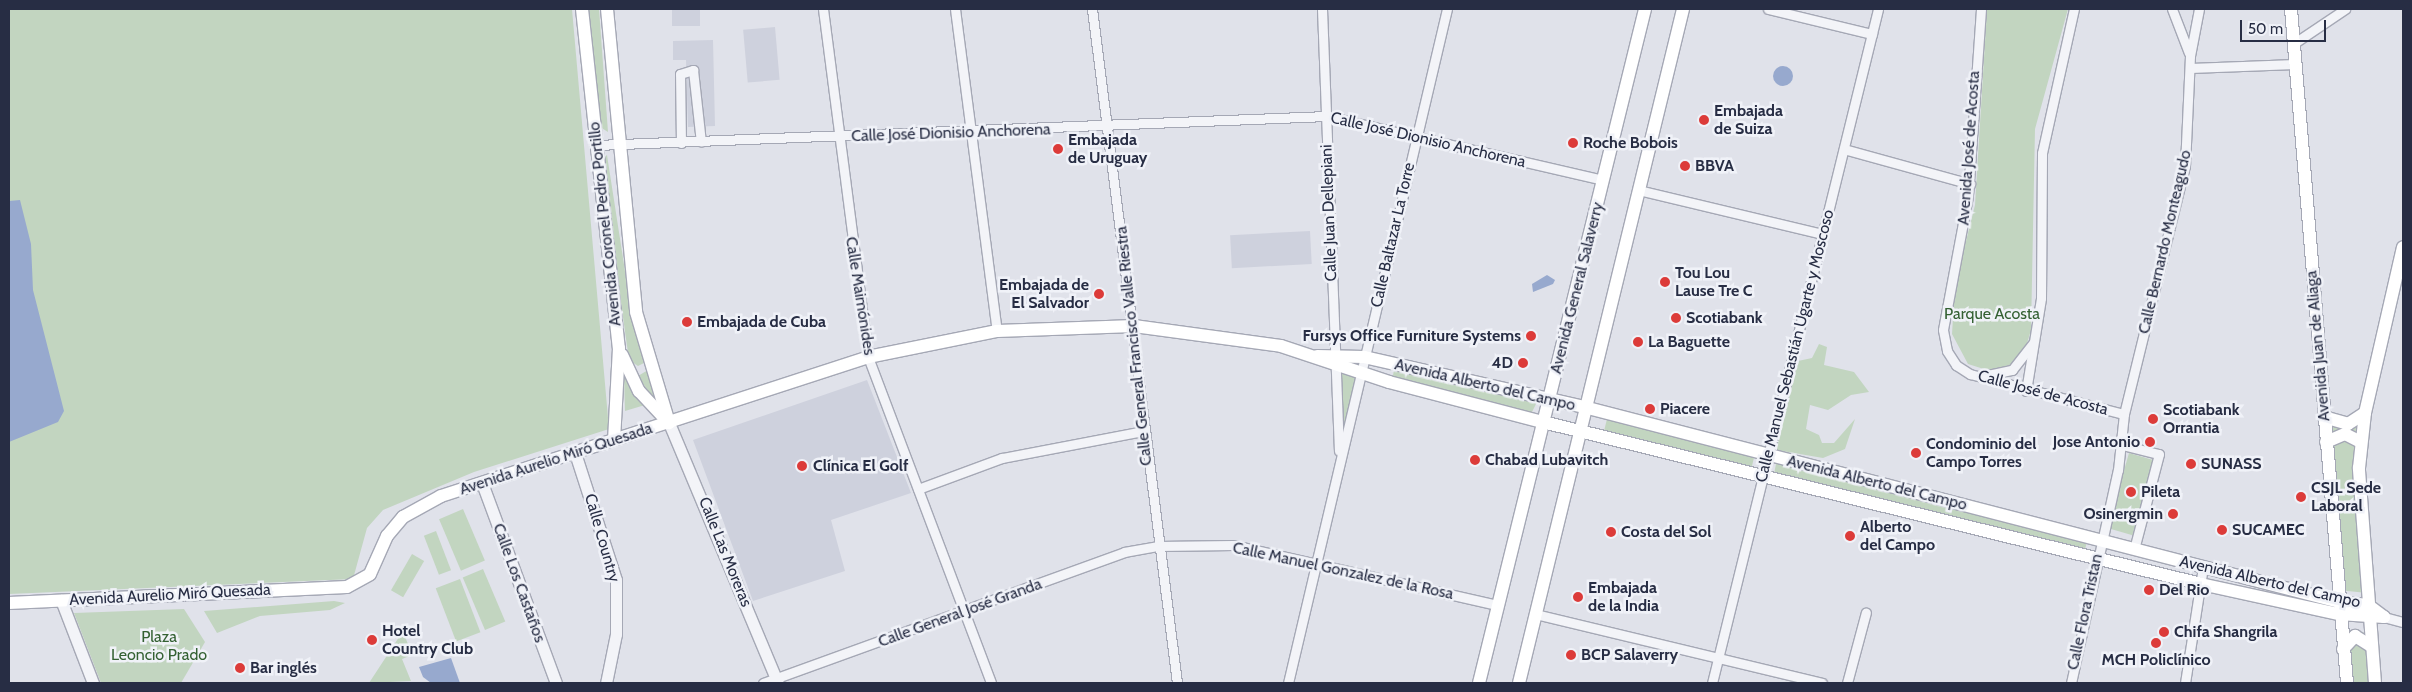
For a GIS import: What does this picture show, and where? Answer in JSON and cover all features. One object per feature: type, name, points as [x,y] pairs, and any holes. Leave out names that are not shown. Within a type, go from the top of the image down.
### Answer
[{"type":"main road","name":"Avenida Coronel Pedro Portillo","points":[[582,9],[619,348],[614,440]]},
{"type":"main road","name":"Avenida Coronel Pedro Portillo","points":[[607,9],[636,312],[647,356],[669,423]]},
{"type":"main road","name":"Avenida General Salaverry","points":[[1479,683],[1645,9]]},
{"type":"main road","points":[[1519,683],[1584,407],[1683,9]]},
{"type":"main road","name":"Avenida Juan de Aliaga","points":[[2291,9],[2339,608],[2347,683]]},
{"type":"main road","points":[[2375,683],[2359,519],[2361,442],[2365,413],[2399,282],[2403,247]]},
{"type":"main road","name":"Avenida Alberto del Campo","points":[[1134,326],[1196,332],[1333,359],[1364,357],[1584,407],[2203,567],[2339,608]]},
{"type":"main road","name":"Avenida Aurelio Miró Quesada","points":[[9,603],[356,585],[370,574],[387,536],[403,517],[425,502],[482,483],[868,357],[998,331],[1134,326]]},
{"type":"main road","points":[[619,348],[628,372],[669,423]]},
{"type":"main road","points":[[628,372],[642,370],[647,356]]},
{"type":"main road","name":"Avenida Alberto del Campo","points":[[1333,359],[1360,373],[1543,422],[2201,584],[2339,608],[2368,611],[2384,617]]},
{"type":"main road","points":[[2324,417],[2348,424],[2365,413]]},
{"type":"main road","points":[[2326,442],[2345,434],[2361,442]]},
{"type":"main road","points":[[2343,650],[2356,636],[2371,646]]},
{"type":"street","name":"Calle Maimónides","points":[[823,9],[836,138],[868,357],[992,683]]},
{"type":"street","points":[[955,9],[998,331]]},
{"type":"street","name":"Calle General Francisco Valle Riestra","points":[[1092,9],[1134,326],[1142,431],[1177,683]]},
{"type":"street","name":"Calle Juan Dellepiani","points":[[1322,9],[1333,359]]},
{"type":"street","name":"Calle Baltazar La Torre","points":[[1288,683],[1447,9]]},
{"type":"street","points":[[1768,9],[1872,34]]},
{"type":"street","name":"Calle Manuel Sebastián Ugarte y Moscoso","points":[[1712,683],[1878,9]]},
{"type":"street","name":"Avenida José de Acosta","points":[[1966,372],[1947,351],[1943,330],[1970,184],[1981,9]]},
{"type":"street","points":[[2026,391],[2038,332],[2042,153],[2074,9]]},
{"type":"street","points":[[2172,9],[2190,56]]},
{"type":"street","name":"Calle Bernardo Monteagudo","points":[[2100,540],[2122,445],[2124,414],[2185,166],[2190,56],[2199,9]]},
{"type":"street","points":[[2293,44],[2345,9]]},
{"type":"street","points":[[2190,68],[2295,64]]},
{"type":"street","points":[[681,143],[680,74],[693,70],[701,142]]},
{"type":"street","name":"Calle José Dionisio Anchorena","points":[[596,145],[836,138],[971,131],[1108,128],[1326,116],[1603,180]]},
{"type":"street","points":[[1844,149],[1970,184]]},
{"type":"street","points":[[1638,190],[1823,234]]},
{"type":"street","points":[[1966,372],[1997,376],[2012,370],[2038,332]]},
{"type":"street","name":"Calle Baltazar La Torre","points":[[1333,359],[1340,462]]},
{"type":"street","name":"Calle José de Acosta","points":[[1966,372],[2026,391],[2124,414]]},
{"type":"street","name":"Calle Las Moreras","points":[[669,423],[777,681]]},
{"type":"street","points":[[918,489],[1002,458],[1142,431]]},
{"type":"street","points":[[2122,445],[2159,454],[2134,549]]},
{"type":"street","name":"Calle Country","points":[[575,453],[616,580],[616,634],[606,683]]},
{"type":"street","name":"Calle Los Castaños","points":[[482,483],[556,683]]},
{"type":"street","name":"Calle Flora Tristan","points":[[2071,683],[2100,540]]},
{"type":"street","name":"Calle Manuel Gonzalez de la Rosa","points":[[1158,546],[1233,545],[1498,604]]},
{"type":"street","name":"Calle General José Granda","points":[[763,683],[777,681],[1124,552],[1158,546]]},
{"type":"street","points":[[2186,683],[2203,567]]},
{"type":"street","points":[[62,600],[93,683]]},
{"type":"street","points":[[1847,683],[1866,612]]},
{"type":"street","points":[[1535,614],[1822,683]]},
{"type":"street","points":[[2384,617],[2403,622]]},
{"type":"shaded area","points":[[672,9],[700,9],[700,26],[672,26]]},
{"type":"shaded area","points":[[775,27],[780,80],[748,83],[743,30]]},
{"type":"shaded area","points":[[713,40],[715,126],[688,127],[686,60],[673,60],[673,41]]},
{"type":"shaded area","points":[[1310,231],[1312,264],[1232,268],[1230,235]]},
{"type":"shaded area","name":"Clínica El Golf","points":[[867,380],[911,493],[831,520],[845,571],[753,601],[693,440]]},
{"type":"green space","points":[[9,9],[572,9],[609,429],[474,472],[383,510],[367,528],[353,579],[9,594]]},
{"type":"green space","points":[[589,9],[599,9],[608,132],[600,127]]},
{"type":"green space","name":"Parque Acosta","points":[[1987,9],[2068,9],[2035,129],[2031,330],[2025,350],[2012,364],[1990,371],[1968,364],[1952,334],[1955,285],[1975,205]]},
{"type":"green space","points":[[607,155],[634,329],[644,363],[638,366],[629,360],[601,160]]},
{"type":"green space","points":[[1819,344],[1827,347],[1824,365],[1854,372],[1869,392],[1851,395],[1828,410],[1810,405],[1806,429],[1819,435],[1822,443],[1834,443],[1855,419],[1845,449],[1823,458],[1776,450],[1798,361],[1812,358]]},
{"type":"green space","points":[[648,370],[656,403],[638,376]]},
{"type":"green space","points":[[1337,370],[1358,373],[1341,450]]},
{"type":"green space","points":[[1394,370],[1537,402],[1531,414],[1392,381]]},
{"type":"green space","points":[[624,375],[645,405],[625,411]]},
{"type":"green space","points":[[2365,413],[2361,442],[2367,593],[2338,590],[2331,422]]},
{"type":"green space","points":[[1607,419],[1754,456],[1751,468],[1604,432]]},
{"type":"green space","points":[[2129,453],[2154,460],[2132,535],[2108,528]]},
{"type":"green space","points":[[1777,459],[2088,539],[2085,549],[1774,474]]},
{"type":"green space","points":[[463,509],[485,561],[461,571],[439,519]]},
{"type":"green space","points":[[436,531],[451,570],[439,575],[424,536]]},
{"type":"green space","points":[[412,554],[424,561],[403,597],[391,590]]},
{"type":"green space","points":[[483,569],[505,621],[485,630],[463,578]]},
{"type":"green space","points":[[460,579],[480,632],[456,642],[436,588]]},
{"type":"green space","points":[[334,601],[345,603],[330,610],[260,616],[217,633],[204,611]]},
{"type":"green space","name":"Plaza Leoncio Prado","points":[[184,609],[205,642],[181,683],[101,683],[74,613]]},
{"type":"green space","points":[[403,631],[412,655],[402,659],[411,681],[369,683]]},
{"type":"green space","points":[[2368,632],[2373,683],[2349,683],[2344,635]]},
{"type":"water","points":[[1783,66],[1790,69],[1793,76],[1790,83],[1783,86],[1776,83],[1773,76],[1776,69]]},
{"type":"water","points":[[20,200],[31,244],[33,290],[64,411],[58,422],[9,442],[9,201]]},
{"type":"water","points":[[1547,275],[1555,280],[1553,284],[1533,292],[1532,284]]},
{"type":"water","points":[[451,658],[460,683],[431,683],[423,677],[419,667]]},
{"type":"place","name":"Embajada de Suiza","points":[[1704,120]]},
{"type":"place","name":"Roche Bobois","points":[[1573,143]]},
{"type":"place","name":"Embajada de Uruguay","points":[[1058,149]]},
{"type":"place","name":"BBVA","points":[[1685,166]]},
{"type":"place","name":"Tou Lou Lause Tre C","points":[[1665,282]]},
{"type":"place","name":"Embajada de El Salvador","points":[[1099,294]]},
{"type":"place","name":"Scotiabank","points":[[1676,318]]},
{"type":"place","name":"Embajada de Cuba","points":[[687,322]]},
{"type":"place","name":"Fursys Office Furniture Systems","points":[[1531,336]]},
{"type":"place","name":"La Baguette","points":[[1638,342]]},
{"type":"place","name":"4D","points":[[1523,363]]},
{"type":"place","name":"Piacere","points":[[1650,409]]},
{"type":"place","name":"Scotiabank Orrantia","points":[[2153,419]]},
{"type":"place","name":"Jose Antonio","points":[[2150,442]]},
{"type":"place","name":"Condominio del Campo Torres","points":[[1916,453]]},
{"type":"place","name":"Chabad Lubavitch","points":[[1475,460]]},
{"type":"place","name":"SUNASS","points":[[2191,464]]},
{"type":"place","name":"Clínica El Golf","points":[[802,466]]},
{"type":"place","name":"Pileta","points":[[2131,492]]},
{"type":"place","name":"CSJL Sede Laboral","points":[[2301,497]]},
{"type":"place","name":"Osinergmin","points":[[2173,514]]},
{"type":"place","name":"SUCAMEC","points":[[2222,530]]},
{"type":"place","name":"Costa del Sol","points":[[1611,532]]},
{"type":"place","name":"Alberto del Campo","points":[[1850,536]]},
{"type":"place","name":"Del Rio","points":[[2149,590]]},
{"type":"place","name":"Embajada de la India","points":[[1578,597]]},
{"type":"place","name":"Chifa Shangrila","points":[[2164,632]]},
{"type":"place","name":"Hotel Country Club","points":[[372,640]]},
{"type":"place","name":"MCH Policlínico","points":[[2156,643]]},
{"type":"place","name":"BCP Salaverry","points":[[1571,655]]},
{"type":"place","name":"Bar inglés","points":[[240,668]]}]
